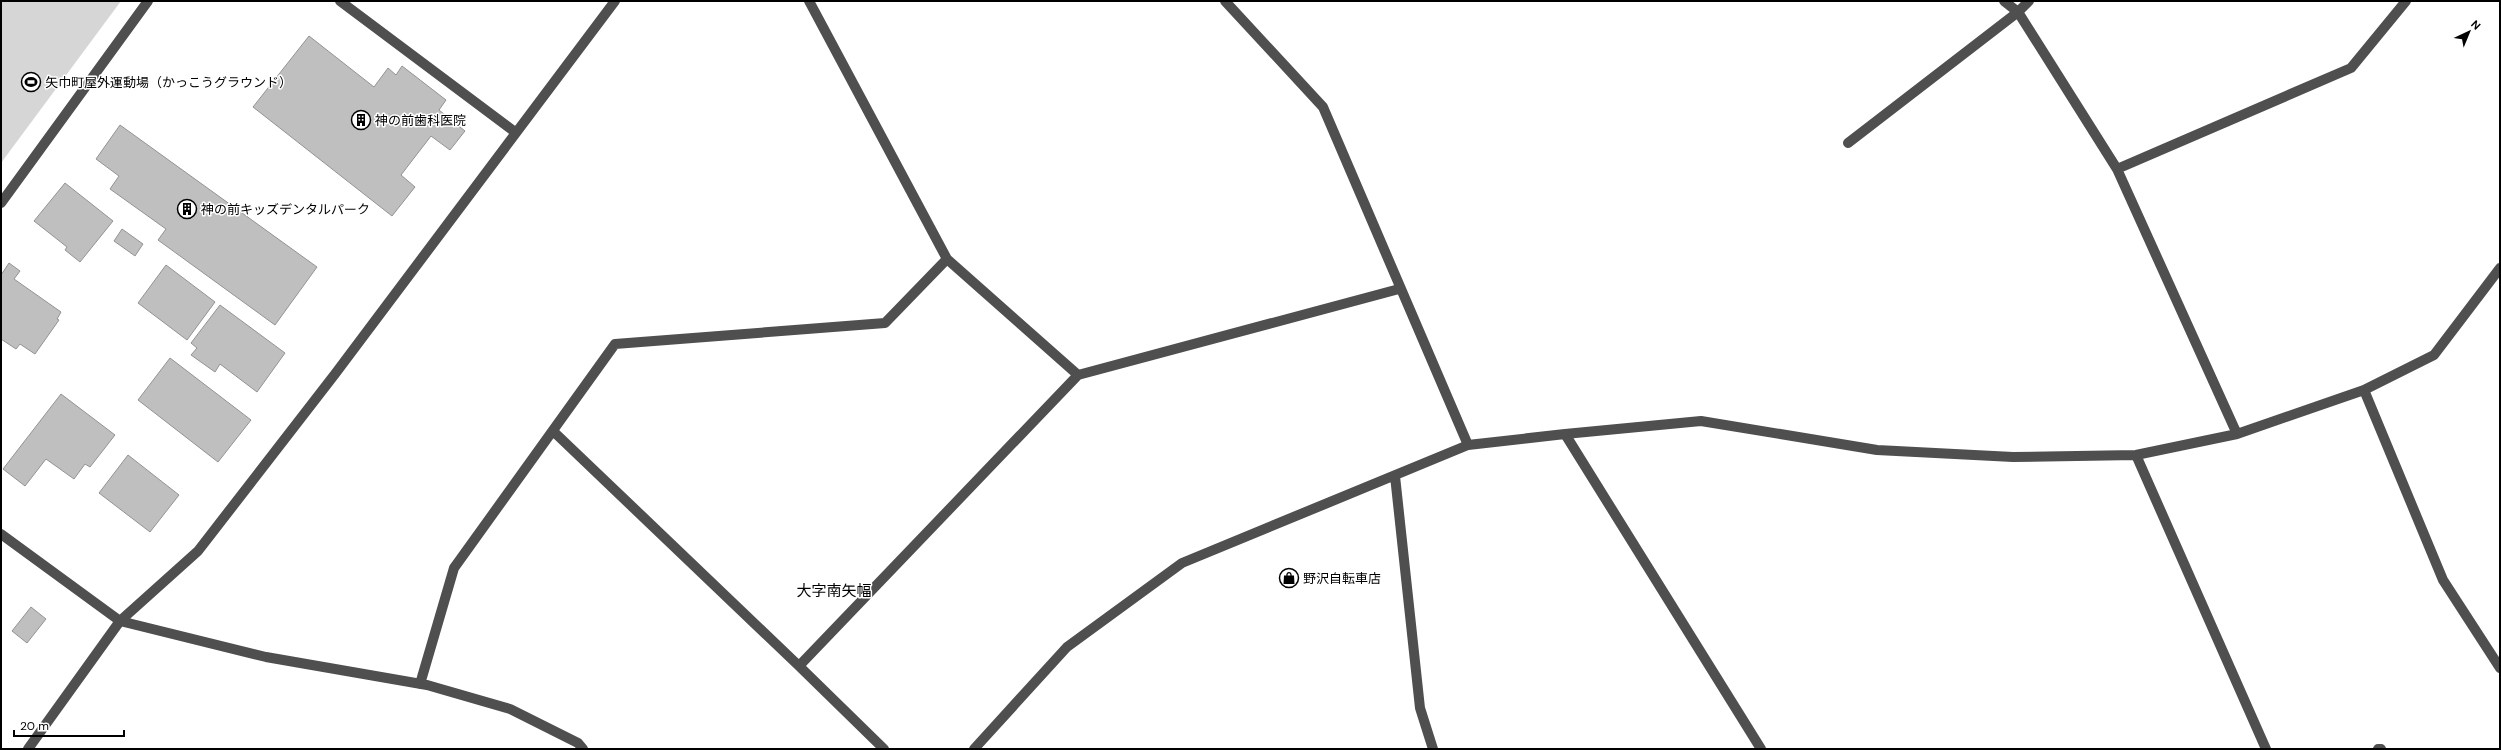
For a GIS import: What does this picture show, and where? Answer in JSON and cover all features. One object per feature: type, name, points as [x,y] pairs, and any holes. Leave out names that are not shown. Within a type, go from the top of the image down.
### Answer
[{"type":"street","points":[[1,203],[148,1]]},
{"type":"street","points":[[340,1],[515,132]]},
{"type":"street","points":[[28,749],[120,621],[198,551],[335,374],[515,132],[615,1]]},
{"type":"street","points":[[808,1],[948,259],[1078,375]]},
{"type":"street","points":[[1225,1],[1323,108],[1399,289],[1468,445]]},
{"type":"street","points":[[2004,1],[2018,12],[2117,170],[2237,434]]},
{"type":"street","points":[[1848,143],[2018,12],[2029,1]]},
{"type":"street","points":[[2117,170],[2351,68],[2406,1]]},
{"type":"street","points":[[420,684],[454,568],[615,344],[885,323],[948,259]]},
{"type":"street","points":[[974,749],[1067,647],[1182,563],[1468,445],[1701,421],[1877,450],[2013,458],[2136,455],[2237,434],[2364,390],[2434,355],[2499,271]]},
{"type":"street","points":[[799,666],[1078,375],[1399,289]]},
{"type":"street","points":[[2364,390],[2443,580],[2500,668]]},
{"type":"street","points":[[553,431],[884,749]]},
{"type":"street","points":[[1565,434],[1761,749]]},
{"type":"street","points":[[2136,455],[2266,749]]},
{"type":"street","points":[[1395,476],[1420,708],[1433,749]]},
{"type":"street","points":[[1,534],[120,621],[266,657],[420,684],[510,709],[578,743],[583,749]]},
{"type":"shaded area","name":"矢巾町屋外運動場（かっこうグラウンド）","points":[[1,1],[121,1],[1,163]]},
{"type":"building","name":"神の前歯科医院","points":[[309,36],[374,87],[388,68],[396,75],[402,66],[446,100],[439,110],[465,131],[450,150],[431,136],[401,175],[415,187],[392,216],[253,107]]},
{"type":"building","name":"神の前キッズデンタルパーク","points":[[120,125],[317,267],[275,325],[158,240],[166,229],[110,189],[119,176],[96,159]]},
{"type":"building","points":[[65,183],[113,221],[80,262],[65,250],[67,247],[34,221]]},
{"type":"building","points":[[122,229],[143,244],[135,256],[114,241]]},
{"type":"building","points":[[9,263],[20,271],[14,279],[61,312],[57,319],[59,320],[35,354],[20,344],[16,349],[1,339],[1,275]]},
{"type":"building","points":[[166,265],[215,302],[187,340],[138,303]]},
{"type":"building","points":[[220,305],[285,353],[257,392],[220,364],[215,372],[191,355],[197,348],[191,343]]},
{"type":"building","points":[[170,358],[251,420],[218,462],[138,400]]},
{"type":"building","points":[[61,394],[115,435],[90,467],[85,464],[74,479],[46,459],[25,486],[3,469]]},
{"type":"building","points":[[128,455],[179,495],[150,532],[99,493]]},
{"type":"building","points":[[31,607],[46,619],[27,643],[12,631]]},
{"type":"place","name":"矢巾町屋外運動場（かっこうグラウンド）","points":[[31,82]]},
{"type":"place","name":"神の前歯科医院","points":[[361,120]]},
{"type":"place","name":"神の前キッズデンタルパーク","points":[[187,209]]},
{"type":"place","name":"野沢自転車店","points":[[1289,578]]},
{"type":"district","name":"大字南矢幅","points":[[834,591]]}]
